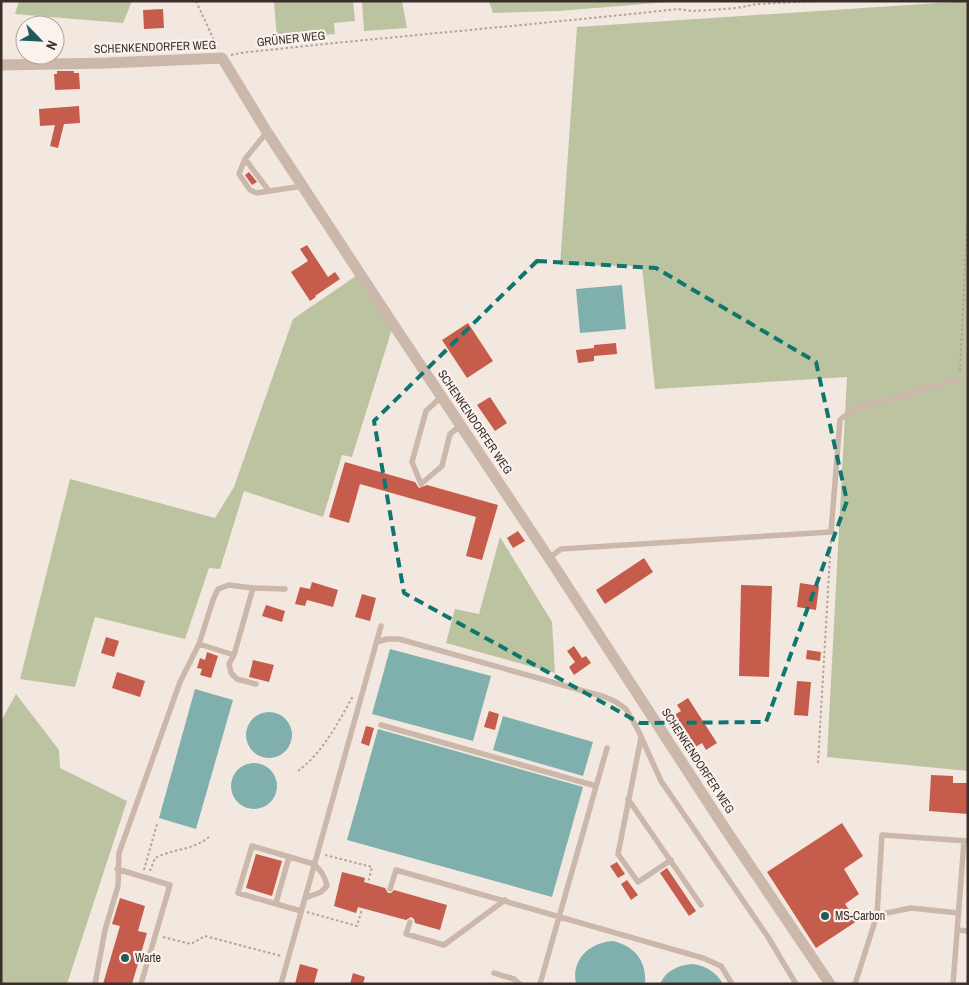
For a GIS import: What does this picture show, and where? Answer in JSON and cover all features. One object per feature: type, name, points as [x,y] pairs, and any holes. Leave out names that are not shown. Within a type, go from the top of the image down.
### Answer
[{"type":"street","name":"SCHENKENDORFER WEG","points":[[1,65],[222,58],[267,132],[549,558],[726,830],[830,984]]},
{"type":"lane","points":[[267,132],[245,159],[239,174],[250,190],[257,193],[303,186]]},
{"type":"lane","points":[[245,159],[268,192]]},
{"type":"lane","points":[[549,558],[561,549],[831,532],[840,420],[852,410],[959,379]]},
{"type":"lane","points":[[442,396],[426,411],[412,462],[422,484],[442,466],[450,434],[461,425]]},
{"type":"lane","points":[[95,984],[105,930],[118,886],[117,869],[119,853],[180,682],[199,644],[218,589],[229,585],[285,589]]},
{"type":"lane","points":[[253,588],[234,655],[229,664],[231,673],[237,679],[256,684]]},
{"type":"lane","points":[[281,984],[381,626]]},
{"type":"lane","points":[[377,642],[387,639],[399,639],[605,697],[626,709],[661,781],[768,937],[796,984]]},
{"type":"lane","points":[[199,644],[234,655]]},
{"type":"lane","points":[[381,725],[596,786]]},
{"type":"lane","points":[[641,738],[618,854],[638,882],[670,860]]},
{"type":"lane","points":[[540,984],[607,748]]},
{"type":"lane","points":[[628,799],[701,905]]},
{"type":"lane","points":[[855,984],[877,915],[882,835],[966,841],[954,984]]},
{"type":"lane","points":[[301,911],[238,893],[252,846],[314,864],[325,877],[327,886],[321,892],[305,898]]},
{"type":"lane","points":[[276,903],[289,857]]},
{"type":"lane","points":[[117,869],[170,885],[141,984]]},
{"type":"lane","points":[[390,889],[396,870],[559,915],[703,958],[721,966],[732,984]]},
{"type":"lane","points":[[410,922],[406,934],[444,945],[505,900]]},
{"type":"lane","points":[[877,915],[911,908],[959,913]]},
{"type":"lane","points":[[958,930],[968,931]]},
{"type":"lane","points":[[494,973],[514,979],[520,984]]},
{"type":"path","points":[[196,1],[222,58]]},
{"type":"path","name":"GRÜNER WEG","points":[[222,58],[240,53],[678,9],[692,11],[711,10],[757,4],[820,1]]},
{"type":"path","points":[[959,379],[968,202]]},
{"type":"path","points":[[818,763],[831,532]]},
{"type":"path","points":[[298,771],[308,763],[335,729],[357,689]]},
{"type":"path","points":[[145,878],[158,824]]},
{"type":"path","points":[[145,878],[155,858],[202,843],[209,837]]},
{"type":"path","points":[[317,853],[372,867],[368,883]]},
{"type":"path","points":[[301,911],[357,926],[362,908]]},
{"type":"path","points":[[155,935],[191,944],[205,936],[288,958]]},
{"type":"highlighted area","points":[[537,261],[656,268],[816,362],[847,501],[766,722],[640,723],[404,593],[374,421]]},
{"type":"green space","points":[[19,1],[132,1],[123,23],[65,18],[65,15],[15,14]]},
{"type":"green space","points":[[274,1],[353,1],[355,21],[334,23],[335,34],[277,39]]},
{"type":"green space","points":[[362,1],[402,1],[407,28],[364,31]]},
{"type":"green space","points":[[489,1],[680,1],[559,11],[493,13]]},
{"type":"green space","points":[[968,1],[968,771],[827,757],[847,377],[655,389],[642,266],[560,265],[577,27]]},
{"type":"green space","points":[[356,276],[392,329],[352,457],[342,455],[323,517],[244,491],[220,569],[209,568],[185,639],[95,617],[75,687],[20,679],[70,479],[215,518],[234,487],[293,319]]},
{"type":"green space","points":[[500,537],[552,622],[555,673],[446,643],[455,609],[479,614]]},
{"type":"green space","points":[[16,694],[59,750],[60,768],[127,801],[67,984],[1,984],[1,721]]},
{"type":"water","points":[[622,285],[626,329],[580,333],[576,289]]},
{"type":"water","points":[[390,649],[491,676],[473,741],[372,714]]},
{"type":"water","points":[[195,689],[233,700],[196,829],[159,818]]},
{"type":"water","points":[[269,712],[282,716],[288,722],[292,735],[288,748],[282,754],[269,758],[256,754],[250,748],[246,735],[250,722],[256,716]]},
{"type":"water","points":[[503,716],[593,742],[583,776],[493,750]]},
{"type":"water","points":[[378,729],[583,787],[552,897],[347,840]]},
{"type":"water","points":[[254,763],[267,767],[273,773],[277,786],[273,799],[267,805],[254,809],[241,805],[235,799],[231,786],[235,773],[241,767]]},
{"type":"water","points":[[612,941],[627,946],[638,955],[644,968],[645,984],[576,984],[576,967],[584,954],[596,945]]},
{"type":"water","points":[[693,964],[710,970],[723,984],[660,984],[669,972]]},
{"type":"building","points":[[163,9],[164,28],[144,29],[143,10]]},
{"type":"building","points":[[57,71],[74,71],[74,73],[79,73],[80,89],[55,90],[54,74],[57,74]]},
{"type":"building","points":[[79,106],[80,123],[64,124],[58,148],[50,146],[55,125],[40,126],[39,109]]},
{"type":"building","points":[[249,172],[257,182],[252,185],[245,175]]},
{"type":"building","points":[[307,245],[328,277],[335,272],[340,279],[310,301],[291,272],[308,261],[300,249]]},
{"type":"building","points":[[468,323],[493,361],[467,378],[442,340]]},
{"type":"building","points":[[616,343],[617,354],[594,356],[594,361],[578,363],[576,350],[594,348],[594,345]]},
{"type":"building","points":[[490,397],[507,423],[495,431],[477,405]]},
{"type":"building","points":[[345,462],[415,482],[419,488],[427,485],[498,505],[482,560],[466,556],[476,517],[360,484],[349,523],[329,517]]},
{"type":"building","points":[[518,531],[525,541],[513,548],[507,538]]},
{"type":"building","points":[[644,558],[653,572],[605,604],[596,590]]},
{"type":"building","points":[[312,582],[338,590],[333,607],[307,600],[305,606],[295,604],[300,587],[310,589]]},
{"type":"building","points":[[800,583],[819,586],[816,610],[797,607]]},
{"type":"building","points":[[741,585],[772,586],[769,677],[739,676]]},
{"type":"building","points":[[362,594],[376,598],[370,621],[355,617]]},
{"type":"building","points":[[266,605],[285,611],[282,622],[262,616]]},
{"type":"building","points":[[106,637],[119,641],[114,657],[101,653]]},
{"type":"building","points":[[574,646],[582,658],[586,656],[591,663],[574,675],[569,667],[575,662],[567,651]]},
{"type":"building","points":[[807,650],[821,652],[820,661],[806,659]]},
{"type":"building","points":[[207,652],[218,656],[211,678],[200,675],[202,669],[197,668],[200,658],[205,660]]},
{"type":"building","points":[[253,660],[274,665],[269,682],[249,677]]},
{"type":"building","points":[[117,672],[145,681],[140,697],[112,688]]},
{"type":"building","points":[[797,681],[811,682],[808,716],[794,715]]},
{"type":"building","points":[[688,698],[717,743],[706,750],[702,743],[692,749],[671,717],[681,711],[677,705]]},
{"type":"building","points":[[489,711],[499,714],[495,730],[484,727]]},
{"type":"building","points":[[366,726],[374,728],[369,746],[361,743]]},
{"type":"building","points":[[931,775],[953,776],[953,783],[968,783],[968,814],[929,811]]},
{"type":"building","points":[[842,823],[863,856],[844,869],[859,894],[845,904],[857,921],[816,948],[767,872]]},
{"type":"building","points":[[256,854],[282,861],[272,896],[246,888]]},
{"type":"building","points":[[617,862],[625,874],[618,878],[610,866]]},
{"type":"building","points":[[667,868],[696,911],[689,916],[660,873]]},
{"type":"building","points":[[342,872],[365,878],[364,882],[385,888],[388,893],[394,890],[447,905],[440,930],[415,923],[411,917],[406,920],[358,907],[356,913],[334,906]]},
{"type":"building","points":[[627,880],[638,895],[631,900],[621,884]]},
{"type":"building","name":"Warte","points":[[120,898],[145,906],[138,931],[147,933],[132,984],[103,984],[120,926],[112,924]]},
{"type":"building","points":[[300,964],[318,969],[314,984],[295,984]]},
{"type":"building","points":[[353,973],[365,977],[363,984],[350,984]]},
{"type":"place","name":"MS-Carbon","points":[[825,916]]},
{"type":"place","name":"Warte","points":[[125,958]]}]
